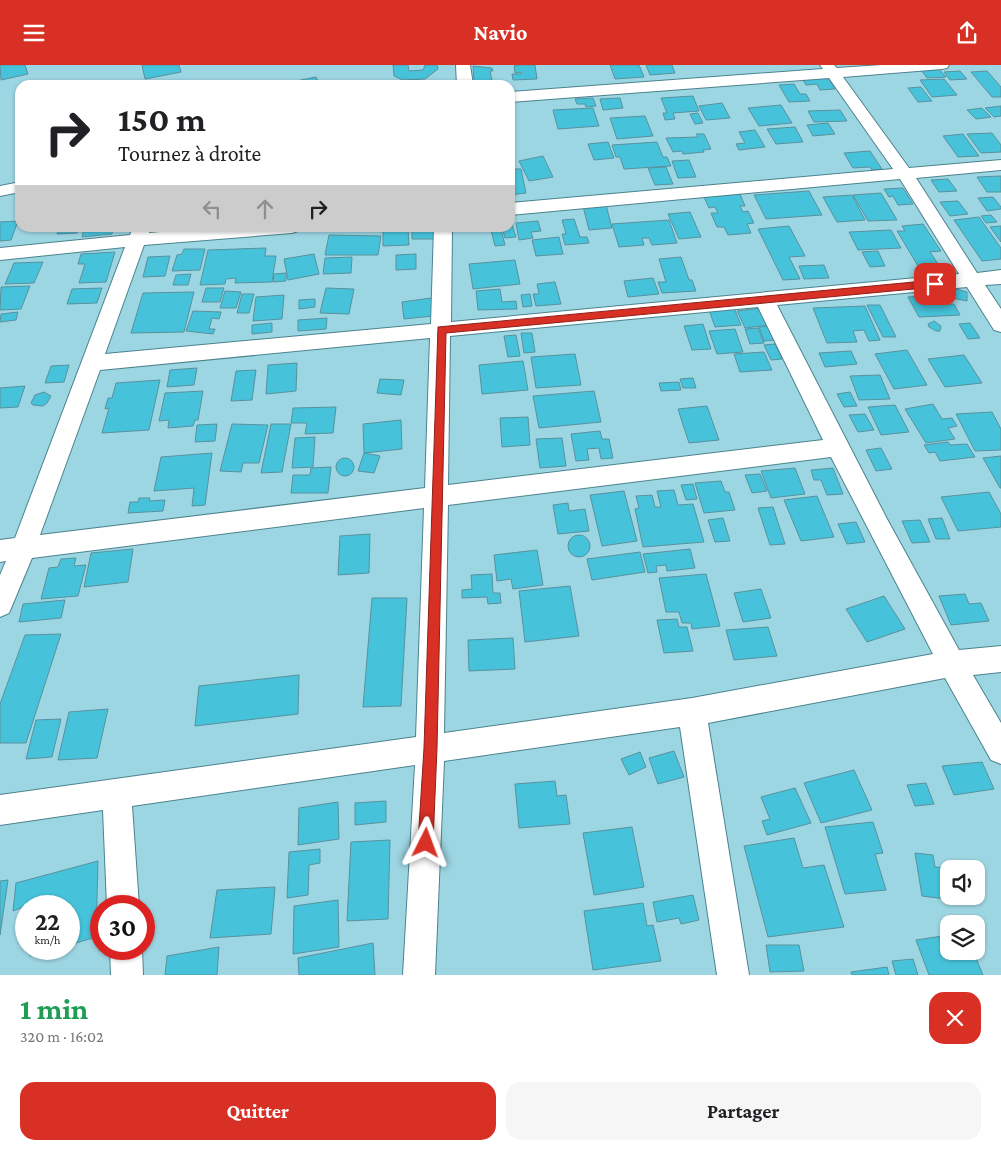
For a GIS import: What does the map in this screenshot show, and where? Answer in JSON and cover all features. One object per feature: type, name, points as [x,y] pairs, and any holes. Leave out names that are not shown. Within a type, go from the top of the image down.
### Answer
[{"type":"street","points":[[463,65],[464,80]]},
{"type":"street","points":[[515,97],[830,69],[942,65]]},
{"type":"street","points":[[830,69],[904,173],[1001,325]]},
{"type":"street","points":[[515,209],[1001,165]]},
{"type":"street","points":[[0,191],[15,188]]},
{"type":"street","points":[[0,254],[139,234],[183,232]]},
{"type":"street","points":[[419,975],[430,748],[444,232]]},
{"type":"street","points":[[0,605],[12,550],[91,363],[139,234]]},
{"type":"street","points":[[91,363],[1001,277]]},
{"type":"street","points":[[764,299],[837,447],[951,664],[1001,750]]},
{"type":"street","points":[[12,550],[437,495],[837,447]]},
{"type":"street","points":[[0,810],[117,795],[430,748],[692,712],[951,664],[1001,659]]},
{"type":"street","points":[[692,712],[733,975]]},
{"type":"street","points":[[117,795],[122,895]]},
{"type":"street","points":[[126,960],[127,975]]},
{"type":"building","points":[[0,65],[25,65],[28,74],[1,80]]},
{"type":"building","points":[[142,65],[179,65],[181,72],[145,79]]},
{"type":"building","points":[[393,65],[408,65],[409,71],[423,70],[425,65],[437,65],[438,69],[425,79],[403,80],[394,76]]},
{"type":"building","points":[[535,65],[537,79],[513,80],[512,74],[521,74],[521,72],[515,73],[514,66]]},
{"type":"building","points":[[610,65],[639,65],[644,77],[615,79]]},
{"type":"building","points":[[646,65],[672,65],[675,73],[650,75]]},
{"type":"building","points":[[473,66],[492,68],[493,71],[490,71],[492,80],[474,80]]},
{"type":"building","points":[[939,69],[946,77],[927,78],[921,70]]},
{"type":"building","points":[[960,71],[967,79],[950,80],[944,72]]},
{"type":"building","points":[[987,71],[1001,87],[1001,97],[992,97],[971,72]]},
{"type":"building","points":[[316,77],[318,80],[301,80]]},
{"type":"building","points":[[801,77],[828,78],[835,89],[820,90],[817,84],[806,85]]},
{"type":"building","points":[[944,79],[957,95],[932,97],[920,80]]},
{"type":"building","points":[[794,84],[800,94],[806,94],[810,101],[789,102],[779,85]]},
{"type":"building","points":[[921,87],[932,101],[918,102],[908,88]]},
{"type":"building","points":[[693,96],[699,111],[673,113],[675,119],[665,120],[663,113],[667,113],[661,98]]},
{"type":"building","points":[[593,98],[596,106],[586,107],[585,104],[577,104],[575,99]]},
{"type":"building","points":[[620,98],[623,108],[603,110],[600,99]]},
{"type":"building","points":[[722,103],[730,118],[706,120],[699,106]]},
{"type":"building","points":[[781,105],[792,123],[759,126],[748,108]]},
{"type":"building","points":[[1001,106],[1001,116],[994,117],[985,108]]},
{"type":"building","points":[[593,108],[599,126],[558,129],[553,110]]},
{"type":"building","points":[[982,108],[991,117],[976,119],[967,110]]},
{"type":"building","points":[[840,110],[847,121],[814,122],[808,111]]},
{"type":"building","points":[[698,113],[703,123],[695,124],[690,114]]},
{"type":"building","points":[[645,116],[653,136],[617,139],[610,118]]},
{"type":"building","points":[[828,123],[835,134],[813,136],[807,125]]},
{"type":"building","points":[[795,127],[803,142],[776,144],[767,129]]},
{"type":"building","points":[[755,130],[765,147],[739,150],[736,144],[745,143],[739,132]]},
{"type":"building","points":[[992,133],[1001,145],[1001,152],[981,153],[967,134]]},
{"type":"building","points":[[696,134],[704,134],[711,149],[703,150],[704,152],[683,154],[682,151],[673,152],[666,138],[698,137]]},
{"type":"building","points":[[963,134],[979,156],[958,157],[943,136]]},
{"type":"building","points":[[608,142],[614,158],[594,160],[588,144]]},
{"type":"building","points":[[657,142],[663,157],[667,157],[671,166],[624,169],[620,157],[616,157],[612,145]]},
{"type":"building","points":[[870,151],[882,169],[872,170],[870,167],[853,168],[844,153]]},
{"type":"building","points":[[543,156],[553,177],[529,181],[519,161]]},
{"type":"building","points":[[689,160],[696,177],[678,178],[672,161]]},
{"type":"building","points":[[666,167],[673,184],[655,185],[648,168]]},
{"type":"building","points":[[515,169],[521,169],[526,193],[515,194]]},
{"type":"building","points":[[1001,176],[1001,192],[987,192],[977,177]]},
{"type":"building","points":[[948,179],[957,191],[939,192],[931,180]]},
{"type":"building","points":[[903,188],[913,204],[898,205],[893,196],[889,197],[884,189]]},
{"type":"building","points":[[809,191],[822,215],[766,219],[754,195]]},
{"type":"building","points":[[881,193],[897,220],[868,221],[853,195]]},
{"type":"building","points":[[740,194],[745,206],[740,206],[743,212],[748,211],[754,223],[747,224],[751,233],[728,235],[724,227],[717,227],[711,213],[718,213],[715,207],[709,208],[704,197]]},
{"type":"building","points":[[852,195],[865,220],[837,222],[823,197]]},
{"type":"building","points":[[993,197],[1001,209],[987,211],[978,198]]},
{"type":"building","points":[[958,201],[968,214],[950,216],[940,202]]},
{"type":"building","points":[[606,205],[612,228],[589,230],[583,206]]},
{"type":"building","points":[[690,212],[701,237],[679,239],[668,214]]},
{"type":"building","points":[[991,215],[997,222],[986,223],[981,216]]},
{"type":"building","points":[[979,217],[1001,248],[1001,259],[982,261],[954,220]]},
{"type":"building","points":[[574,219],[580,237],[587,237],[589,243],[565,245],[562,234],[566,234],[562,220]]},
{"type":"building","points":[[669,220],[677,243],[652,245],[649,238],[642,238],[644,245],[619,247],[612,224]]},
{"type":"building","points":[[15,221],[15,229],[11,240],[0,241],[0,222]]},
{"type":"building","points":[[538,221],[541,231],[531,232],[533,238],[519,240],[516,223]]},
{"type":"building","points":[[923,224],[941,251],[930,252],[938,264],[918,266],[897,231],[905,231],[902,226]]},
{"type":"building","points":[[789,226],[805,256],[789,257],[800,279],[783,280],[758,229]]},
{"type":"building","points":[[1001,226],[1001,242],[990,227]]},
{"type":"building","points":[[891,230],[901,248],[858,250],[849,232]]},
{"type":"building","points":[[58,232],[78,232],[77,233],[57,234]]},
{"type":"building","points":[[83,232],[112,232],[112,234],[82,237]]},
{"type":"building","points":[[383,232],[408,232],[409,245],[383,246]]},
{"type":"building","points":[[412,232],[437,232],[437,239],[412,239]]},
{"type":"building","points":[[492,232],[502,232],[505,245],[495,246]]},
{"type":"building","points":[[503,232],[514,232],[516,237],[505,238]]},
{"type":"building","points":[[329,235],[381,236],[378,255],[325,255]]},
{"type":"building","points":[[559,237],[563,254],[536,256],[532,240]]},
{"type":"building","points":[[266,248],[265,256],[276,256],[272,282],[235,283],[236,278],[226,279],[225,284],[200,285],[208,250]]},
{"type":"building","points":[[184,249],[205,249],[200,270],[172,271],[177,255],[182,254]]},
{"type":"building","points":[[878,251],[885,266],[870,267],[862,252]]},
{"type":"building","points":[[115,252],[106,282],[79,283],[85,264],[78,264],[81,254]]},
{"type":"building","points":[[314,254],[319,274],[288,280],[284,259]]},
{"type":"building","points":[[416,254],[416,269],[396,270],[396,255]]},
{"type":"building","points":[[170,256],[165,276],[143,277],[148,257]]},
{"type":"building","points":[[352,257],[351,273],[323,274],[325,258]]},
{"type":"building","points":[[681,257],[689,280],[692,280],[696,291],[662,293],[658,282],[666,282],[659,259]]},
{"type":"building","points":[[515,260],[520,284],[473,289],[469,264]]},
{"type":"building","points":[[43,262],[34,283],[5,284],[14,263]]},
{"type":"building","points":[[824,265],[829,278],[804,279],[799,266]]},
{"type":"building","points":[[286,273],[286,281],[273,282],[274,274]]},
{"type":"building","points":[[191,274],[188,285],[173,285],[176,275]]},
{"type":"building","points":[[653,278],[659,294],[628,297],[624,281]]},
{"type":"building","points":[[555,282],[561,304],[536,306],[533,294],[539,294],[537,284]]},
{"type":"building","points":[[30,286],[21,309],[0,310],[1,287]]},
{"type":"building","points":[[948,287],[967,292],[967,301],[947,297]]},
{"type":"building","points":[[102,288],[97,303],[67,304],[72,289]]},
{"type":"building","points":[[206,288],[224,288],[220,302],[202,302]]},
{"type":"building","points":[[326,288],[354,289],[349,314],[320,313]]},
{"type":"building","points":[[500,289],[502,302],[516,301],[517,309],[478,310],[476,291]]},
{"type":"building","points":[[225,291],[241,292],[236,308],[220,308]]},
{"type":"building","points":[[194,292],[184,332],[131,333],[143,293]]},
{"type":"building","points":[[242,294],[254,294],[249,313],[237,313]]},
{"type":"building","points":[[530,294],[532,306],[523,307],[521,295]]},
{"type":"building","points":[[284,295],[282,319],[253,321],[256,297]]},
{"type":"building","points":[[938,295],[944,304],[954,304],[960,315],[919,317],[908,297]]},
{"type":"building","points":[[431,298],[433,316],[404,319],[402,302]]},
{"type":"building","points":[[315,299],[315,307],[299,309],[299,300]]},
{"type":"building","points":[[867,305],[880,305],[896,337],[883,337]]},
{"type":"building","points":[[865,306],[880,340],[869,341],[864,330],[853,331],[857,342],[827,343],[813,308]]},
{"type":"building","points":[[734,308],[741,325],[715,327],[709,310]]},
{"type":"building","points":[[763,308],[771,325],[745,328],[737,311]]},
{"type":"building","points":[[193,311],[221,312],[219,319],[212,318],[209,329],[215,329],[213,334],[186,331]]},
{"type":"building","points":[[18,312],[16,320],[0,322],[1,314]]},
{"type":"building","points":[[327,318],[326,329],[298,331],[298,320]]},
{"type":"building","points":[[934,321],[941,326],[940,331],[929,327],[928,324]]},
{"type":"building","points":[[272,323],[272,332],[252,334],[252,325]]},
{"type":"building","points":[[970,323],[980,338],[968,339],[959,324]]},
{"type":"building","points":[[703,324],[711,349],[692,350],[684,326]]},
{"type":"building","points":[[770,326],[776,340],[764,341],[759,327]]},
{"type":"building","points":[[758,328],[764,343],[750,344],[745,329]]},
{"type":"building","points":[[735,329],[743,352],[717,354],[709,331]]},
{"type":"building","points":[[521,333],[532,333],[535,352],[524,353]]},
{"type":"building","points":[[516,335],[520,356],[508,357],[504,336]]},
{"type":"building","points":[[775,344],[782,359],[771,360],[764,345]]},
{"type":"building","points":[[907,350],[927,385],[894,389],[875,354]]},
{"type":"building","points":[[851,351],[857,364],[825,367],[819,353]]},
{"type":"building","points":[[764,352],[772,370],[740,372],[734,354]]},
{"type":"building","points":[[575,354],[581,385],[536,388],[531,357]]},
{"type":"building","points":[[964,355],[982,383],[945,387],[928,359]]},
{"type":"building","points":[[523,361],[528,390],[482,394],[479,365]]},
{"type":"building","points":[[297,363],[296,391],[266,394],[268,365]]},
{"type":"building","points":[[69,365],[64,382],[45,383],[51,366]]},
{"type":"building","points":[[197,368],[194,385],[167,387],[170,370]]},
{"type":"building","points":[[256,370],[252,400],[231,401],[236,371]]},
{"type":"building","points":[[880,375],[890,399],[859,400],[850,376]]},
{"type":"building","points":[[693,378],[696,388],[683,388],[680,379]]},
{"type":"building","points":[[380,379],[404,380],[401,395],[377,393]]},
{"type":"building","points":[[160,380],[149,430],[102,433],[109,408],[105,409],[108,398],[112,398],[116,383]]},
{"type":"building","points":[[679,382],[681,390],[661,391],[659,383]]},
{"type":"building","points":[[25,386],[18,407],[0,408],[0,388]]},
{"type":"building","points":[[203,391],[198,420],[195,420],[193,426],[168,428],[169,420],[159,421],[165,393]]},
{"type":"building","points":[[594,391],[601,422],[539,428],[533,396]]},
{"type":"building","points":[[44,392],[51,396],[47,403],[43,406],[31,403],[35,395]]},
{"type":"building","points":[[850,392],[857,406],[844,407],[837,394]]},
{"type":"building","points":[[933,404],[942,419],[952,418],[957,426],[948,428],[955,439],[926,443],[905,409]]},
{"type":"building","points":[[895,405],[909,432],[881,435],[868,407]]},
{"type":"building","points":[[707,406],[719,440],[689,443],[678,409]]},
{"type":"building","points":[[336,407],[333,433],[305,434],[307,423],[291,423],[293,408]]},
{"type":"building","points":[[992,412],[1001,429],[1001,450],[975,451],[956,414]]},
{"type":"building","points":[[865,414],[874,430],[858,432],[849,415]]},
{"type":"building","points":[[528,417],[530,445],[502,447],[500,418]]},
{"type":"building","points":[[401,420],[402,449],[364,453],[363,424]]},
{"type":"building","points":[[217,424],[215,441],[195,442],[197,425]]},
{"type":"building","points":[[232,424],[268,425],[259,463],[243,463],[241,472],[220,471]]},
{"type":"building","points":[[271,424],[291,424],[282,472],[261,473]]},
{"type":"building","points":[[600,431],[602,439],[609,439],[613,458],[601,459],[599,448],[587,449],[589,460],[576,461],[571,434]]},
{"type":"building","points":[[315,437],[313,467],[292,468],[295,438]]},
{"type":"building","points":[[562,438],[566,466],[540,468],[536,439]]},
{"type":"building","points":[[948,442],[950,445],[967,444],[975,457],[940,461],[935,452],[929,453],[924,445]]},
{"type":"building","points":[[881,448],[892,469],[876,471],[866,450]]},
{"type":"building","points":[[212,453],[205,505],[192,506],[194,488],[154,491],[161,457]]},
{"type":"building","points":[[364,453],[380,456],[374,473],[358,471]]},
{"type":"building","points":[[1001,456],[1001,488],[1000,488],[983,458]]},
{"type":"building","points":[[341,458],[349,458],[354,463],[352,474],[341,476],[336,471],[336,463]]},
{"type":"building","points":[[331,467],[328,493],[291,493],[293,475],[310,475],[311,468]]},
{"type":"building","points":[[795,468],[805,494],[771,498],[761,471]]},
{"type":"building","points":[[833,468],[843,494],[827,495],[821,480],[814,480],[811,470]]},
{"type":"building","points":[[760,474],[767,491],[752,493],[745,475]]},
{"type":"building","points":[[721,481],[725,492],[729,492],[735,510],[704,513],[695,483]]},
{"type":"building","points":[[693,484],[697,499],[686,500],[681,485]]},
{"type":"building","points":[[674,490],[678,505],[693,504],[704,542],[643,547],[635,509],[639,508],[636,496],[652,495],[655,507],[661,507],[657,491]]},
{"type":"building","points":[[624,491],[637,541],[602,546],[590,495]]},
{"type":"building","points":[[989,492],[1001,514],[1001,527],[958,531],[941,497]]},
{"type":"building","points":[[817,496],[834,537],[801,541],[784,500]]},
{"type":"building","points":[[139,498],[150,498],[149,501],[165,500],[163,511],[128,513],[130,502],[138,502]]},
{"type":"building","points":[[568,503],[569,511],[585,509],[589,531],[558,534],[553,505]]},
{"type":"building","points":[[773,507],[785,544],[770,545],[758,508]]},
{"type":"building","points":[[723,518],[730,541],[715,542],[708,520]]},
{"type":"building","points":[[942,518],[950,539],[936,539],[928,519]]},
{"type":"building","points":[[920,520],[930,542],[912,543],[902,521]]},
{"type":"building","points":[[856,522],[865,542],[847,544],[838,524]]},
{"type":"building","points":[[370,534],[369,573],[338,575],[340,536]]},
{"type":"building","points":[[579,535],[587,538],[590,546],[587,554],[579,557],[571,554],[568,546],[571,538]]},
{"type":"building","points":[[133,549],[128,582],[84,587],[91,553]]},
{"type":"building","points":[[690,549],[695,568],[667,571],[666,565],[656,566],[657,572],[648,573],[643,554]]},
{"type":"building","points":[[537,550],[543,585],[513,589],[511,579],[497,581],[494,555]]},
{"type":"building","points":[[640,552],[645,572],[592,580],[587,559]]},
{"type":"building","points":[[76,558],[74,566],[86,565],[78,596],[41,599],[49,568],[58,567],[61,559]]},
{"type":"building","points":[[492,574],[493,593],[500,593],[501,603],[488,604],[487,597],[462,598],[462,590],[472,589],[471,575]]},
{"type":"building","points":[[706,574],[720,626],[692,629],[691,623],[682,623],[679,612],[666,612],[659,578]]},
{"type":"building","points":[[570,586],[579,636],[525,642],[519,591]]},
{"type":"building","points":[[761,589],[771,618],[743,622],[734,593]]},
{"type":"building","points":[[965,594],[969,604],[981,603],[989,621],[951,625],[939,596]]},
{"type":"building","points":[[884,596],[905,629],[867,642],[846,609]]},
{"type":"building","points":[[372,598],[407,598],[401,706],[363,707]]},
{"type":"building","points":[[65,600],[61,618],[19,622],[23,604]]},
{"type":"building","points":[[677,619],[679,627],[687,627],[693,651],[664,653],[657,620]]},
{"type":"building","points":[[768,627],[777,656],[734,660],[726,630]]},
{"type":"building","points":[[61,634],[26,743],[0,743],[0,704],[25,635]]},
{"type":"building","points":[[513,638],[515,669],[469,671],[468,640]]},
{"type":"building","points":[[299,675],[298,714],[195,726],[199,686]]},
{"type":"building","points":[[108,709],[97,758],[58,760],[69,712]]},
{"type":"building","points":[[61,719],[52,757],[26,759],[36,720]]},
{"type":"building","points":[[674,751],[684,777],[658,784],[649,758]]},
{"type":"building","points":[[640,752],[646,767],[629,775],[621,759]]},
{"type":"building","points":[[982,762],[994,789],[954,795],[942,766]]},
{"type":"building","points":[[854,770],[872,810],[821,823],[804,783]]},
{"type":"building","points":[[555,781],[557,796],[566,795],[570,824],[519,828],[515,784]]},
{"type":"building","points":[[926,783],[934,804],[915,806],[907,785]]},
{"type":"building","points":[[795,788],[811,823],[767,835],[762,821],[770,819],[761,797]]},
{"type":"building","points":[[386,801],[386,822],[355,825],[355,803]]},
{"type":"building","points":[[338,802],[339,839],[298,845],[299,808]]},
{"type":"building","points":[[873,822],[883,853],[875,854],[886,890],[845,894],[825,827]]},
{"type":"building","points":[[632,827],[644,887],[594,895],[583,833]]},
{"type":"building","points":[[794,838],[803,868],[824,865],[844,927],[768,937],[744,846]]},
{"type":"building","points":[[390,840],[388,919],[347,921],[351,842]]},
{"type":"building","points":[[320,849],[320,863],[309,865],[308,895],[287,898],[289,852]]},
{"type":"building","points":[[915,853],[933,855],[935,867],[940,867],[940,898],[922,896]]},
{"type":"building","points":[[98,861],[97,895],[90,895],[90,939],[80,942],[80,895],[15,895],[15,910],[13,911],[16,883]]},
{"type":"building","points":[[8,880],[0,935],[0,881]]},
{"type":"building","points":[[275,887],[271,934],[210,938],[217,890]]},
{"type":"building","points":[[693,895],[699,920],[681,924],[679,918],[657,922],[653,902]]},
{"type":"building","points":[[338,900],[339,947],[293,954],[294,906]]},
{"type":"building","points":[[643,903],[647,926],[653,925],[661,961],[593,970],[584,911]]},
{"type":"building","points":[[940,936],[940,960],[977,960],[983,975],[929,975],[916,940]]},
{"type":"building","points":[[373,943],[375,975],[299,975],[298,958]]},
{"type":"building","points":[[766,945],[799,945],[804,971],[770,972]]},
{"type":"building","points":[[219,947],[217,975],[165,975],[167,956]]},
{"type":"building","points":[[913,959],[918,975],[896,975],[892,961]]},
{"type":"building","points":[[887,967],[889,975],[852,975],[851,972]]},
{"type":"route","points":[[426,843],[442,329],[935,284]]}]
